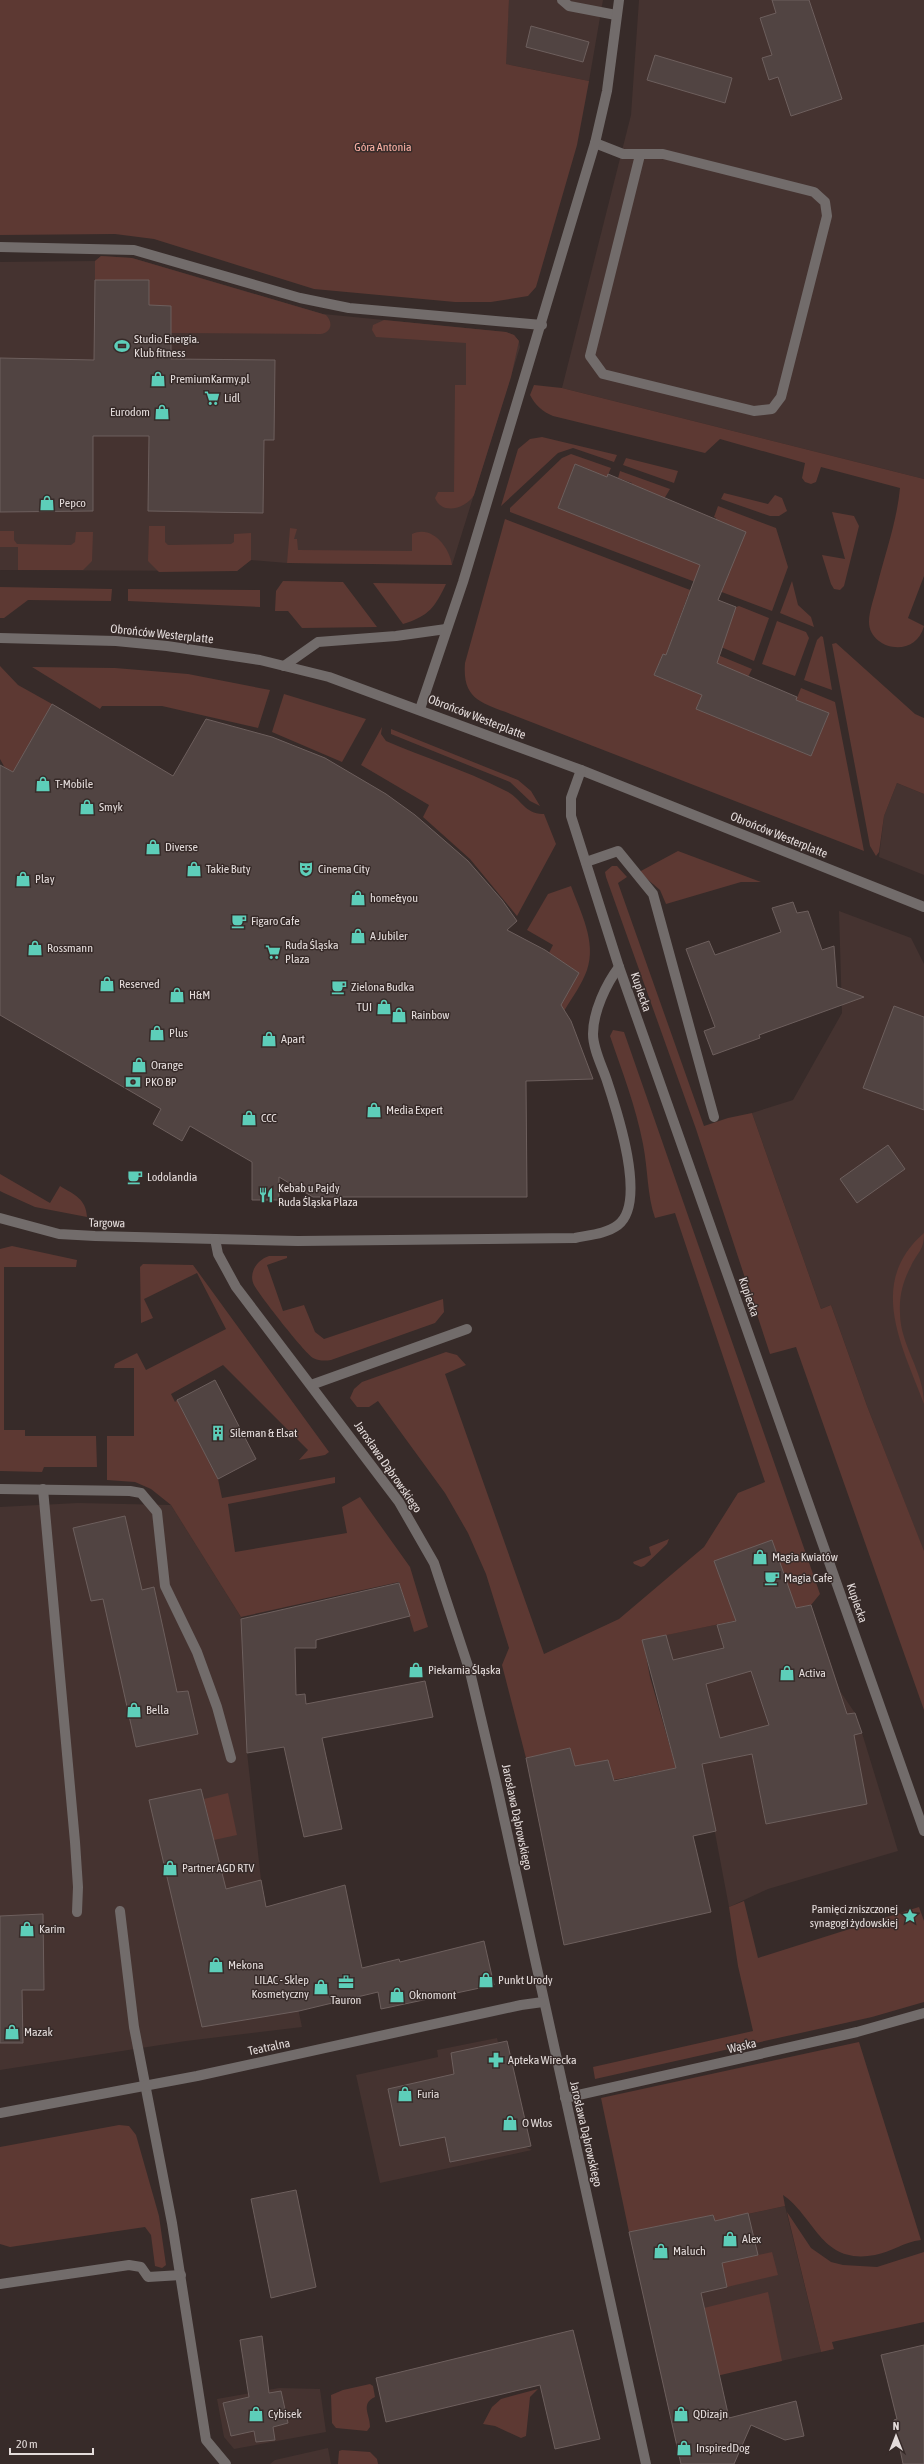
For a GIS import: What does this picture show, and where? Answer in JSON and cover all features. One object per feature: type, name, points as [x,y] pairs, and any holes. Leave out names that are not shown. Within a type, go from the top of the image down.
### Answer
[{"type":"street","points":[[562,0],[569,6],[616,15]]},
{"type":"street","points":[[420,709],[463,582],[542,325],[595,143],[606,91],[619,0]]},
{"type":"street","points":[[595,143],[623,154],[663,154],[814,192],[825,202],[827,216],[783,389],[781,396],[772,409],[754,411],[603,374],[590,356],[640,155]]},
{"type":"street","points":[[0,247],[134,250],[300,298],[349,308],[542,325]]},
{"type":"street","points":[[284,666],[318,642],[396,636],[446,629]]},
{"type":"street","name":"Obrońców Westerplatte","points":[[0,638],[135,642],[209,651],[284,666],[347,682],[581,770],[924,907]]},
{"type":"street","name":"Kupiecka","points":[[581,770],[571,798],[571,816],[619,967],[924,1831]]},
{"type":"street","points":[[586,862],[618,850],[652,894],[714,1117]]},
{"type":"street","name":"Targowa","points":[[0,1218],[59,1234],[298,1241],[575,1238],[604,1232],[619,1224],[631,1204],[632,1186],[623,1140],[593,1033],[607,987],[619,967]]},
{"type":"street","name":"Jarosława Dąbrowskiego","points":[[215,1239],[218,1254],[236,1287],[399,1502],[434,1563],[470,1672],[496,1782],[543,2002],[646,2464]]},
{"type":"street","points":[[311,1386],[467,1330]]},
{"type":"street","points":[[0,1488],[130,1490],[141,1493],[157,1512],[165,1586],[197,1652],[217,1707],[231,1758]]},
{"type":"street","points":[[43,1489],[75,1842],[78,1887],[77,1912]]},
{"type":"street","points":[[120,1911],[134,2027],[147,2086],[181,2275],[206,2440],[226,2464]]},
{"type":"street","name":"Teatralna","points":[[0,2114],[147,2086],[521,2005],[543,2002]]},
{"type":"street","name":"Wąska","points":[[565,2098],[842,2036],[924,2013]]},
{"type":"street","points":[[0,2284],[129,2265],[141,2267],[148,2277],[181,2275]]},
{"type":"shaded area","points":[[509,0],[603,0],[589,81],[505,64]]},
{"type":"shaded area","points":[[639,0],[924,0],[924,479],[562,388],[631,115]]},
{"type":"shaded area","points":[[101,256],[132,258],[323,314],[506,332],[514,335],[519,341],[520,347],[452,565],[287,563],[251,560],[237,571],[0,570],[0,262],[95,261]]},
{"type":"shaded area","points":[[897,783],[924,794],[924,875],[879,857],[884,816]]},
{"type":"shaded area","points":[[839,911],[911,938],[924,964],[924,1552],[867,1406],[831,1305],[821,1309],[752,1113],[793,1100],[842,1013]]},
{"type":"shaded area","points":[[78,1503],[171,1505],[241,1617],[247,1752],[261,1880],[266,1906],[276,1905],[302,2027],[186,2041],[0,2070],[0,1507]]},
{"type":"shaded area","points":[[811,1605],[840,1691],[855,1713],[898,1851],[768,1889],[729,1907],[702,1764],[666,1635]]},
{"type":"shaded area","points":[[497,2038],[521,2145],[532,2150],[380,2183],[356,2075],[438,2057],[437,2050]]},
{"type":"shaded area","points":[[785,2206],[821,2352],[664,2387],[629,2232],[713,2215],[715,2221]]},
{"type":"shaded area","points":[[279,2388],[320,2389],[326,2432],[234,2449],[224,2437],[217,2399]]},
{"type":"shaded area","points":[[328,2448],[331,2464],[270,2464],[275,2460]]},
{"type":"green space","name":"Góra Antonia","points":[[0,0],[509,0],[506,64],[589,81],[577,145],[536,287],[528,296],[491,302],[455,302],[314,289],[154,239],[115,234],[0,235]]},
{"type":"green space","points":[[101,256],[132,258],[326,315],[330,321],[330,326],[325,333],[321,334],[171,333],[149,305],[149,280],[95,280],[95,261]]},
{"type":"green space","points":[[384,320],[506,332],[514,335],[519,341],[511,377],[474,495],[471,500],[460,506],[454,508],[443,507],[438,504],[435,498],[438,492],[454,492],[455,385],[466,385],[466,343],[376,337],[372,330],[373,325]]},
{"type":"green space","points":[[534,385],[562,388],[924,479],[924,576],[908,618],[924,626],[919,637],[912,644],[903,647],[893,647],[876,639],[871,631],[869,622],[872,604],[894,525],[900,488],[821,467],[816,482],[811,484],[805,482],[802,478],[805,463],[720,439],[705,453],[553,416],[540,408],[532,399],[530,395]]},
{"type":"green space","points":[[542,437],[617,455],[614,462],[573,448],[558,453],[501,506],[518,449],[530,439]]},
{"type":"green space","points":[[571,454],[611,468],[607,477],[575,464],[558,508],[614,530],[715,520],[716,518],[714,517],[718,506],[776,528],[788,567],[772,611],[510,512],[510,508],[562,458]]},
{"type":"green space","points":[[626,458],[678,471],[674,483],[623,465]]},
{"type":"green space","points":[[620,471],[670,489],[664,499],[631,486],[632,483],[618,478]]},
{"type":"green space","points":[[724,493],[768,504],[775,495],[782,498],[787,511],[779,516],[770,516],[721,499]]},
{"type":"green space","points":[[832,512],[854,516],[859,526],[844,586],[840,590],[834,589],[831,584],[822,555],[845,559]]},
{"type":"green space","points":[[505,519],[711,598],[709,603],[688,595],[666,655],[663,654],[654,675],[702,695],[697,709],[811,756],[829,713],[796,700],[801,688],[835,702],[864,851],[492,707],[477,699],[471,693],[467,685],[465,663]]},
{"type":"green space","points":[[149,526],[165,526],[165,542],[168,545],[231,544],[234,542],[234,534],[251,533],[251,560],[237,571],[159,572],[148,561]]},
{"type":"green space","points":[[290,528],[297,529],[294,539],[297,539],[298,550],[412,551],[412,534],[426,532],[439,539],[444,545],[451,558],[452,565],[287,563]]},
{"type":"green space","points":[[0,531],[14,531],[14,540],[17,544],[71,545],[75,542],[76,532],[93,532],[92,561],[83,570],[18,570],[18,547],[0,547]]},
{"type":"green space","points":[[283,581],[343,582],[377,627],[302,628],[288,611],[275,611],[276,591]]},
{"type":"green space","points":[[792,581],[798,605],[811,617],[814,627],[780,613]]},
{"type":"green space","points":[[373,583],[446,584],[430,610],[419,618],[403,624]]},
{"type":"green space","points":[[0,587],[112,589],[111,601],[28,600],[4,618],[0,618]]},
{"type":"green space","points":[[128,589],[260,590],[260,607],[128,601]]},
{"type":"green space","points":[[739,606],[769,618],[754,661],[721,647],[736,607]]},
{"type":"green space","points":[[777,621],[806,632],[809,638],[795,676],[762,664]]},
{"type":"green space","points":[[821,636],[823,637],[832,690],[804,680],[817,640]]},
{"type":"green space","points":[[836,643],[915,714],[924,718],[924,794],[897,783],[884,816],[879,852],[876,856],[870,846],[832,644]]},
{"type":"green space","points":[[718,655],[752,669],[748,677],[714,667]]},
{"type":"green space","points":[[0,666],[18,685],[52,704],[13,772],[5,768],[0,759]]},
{"type":"green space","points":[[32,667],[115,668],[188,674],[270,690],[258,728],[162,706],[102,706],[100,709]]},
{"type":"green space","points":[[284,694],[366,719],[342,762],[272,732]]},
{"type":"green space","points":[[382,727],[381,734],[386,741],[492,784],[511,794],[532,812],[544,814],[556,844],[517,916],[470,859],[423,817],[429,805],[361,765]]},
{"type":"green space","points":[[391,729],[518,780],[531,791],[540,806],[530,801],[510,782],[391,734]]},
{"type":"green space","points":[[678,851],[761,882],[741,882],[666,904],[660,890],[639,872]]},
{"type":"green space","points":[[612,866],[617,866],[627,877],[618,883],[704,1126],[728,1118],[752,1113],[821,1309],[831,1305],[867,1406],[924,1551],[924,1710],[796,1347],[770,1354],[696,1129],[606,877],[605,872]]},
{"type":"green space","points":[[571,886],[583,916],[589,938],[590,959],[587,970],[577,991],[564,1011],[561,1005],[579,973],[549,953],[553,945],[527,930],[548,894]]},
{"type":"green space","points":[[613,1030],[624,1032],[820,1594],[811,1605],[643,1640],[650,1677],[676,1768],[613,1780],[608,1760],[575,1767],[570,1748],[526,1758],[502,1665],[509,1648],[486,1574],[468,1533],[445,1493],[378,1401],[369,1407],[357,1407],[350,1398],[354,1389],[362,1382],[446,1352],[457,1355],[466,1365],[445,1374],[544,1654],[619,1619],[704,1547],[738,1493],[765,1482],[675,1213],[655,1218],[650,1200],[645,1153],[637,1116],[610,1036]]},
{"type":"green space","points":[[0,1174],[50,1203],[60,1186],[79,1198],[84,1206],[87,1217],[35,1207],[4,1193],[0,1191]]},
{"type":"green space","points":[[924,1233],[922,1247],[911,1266],[904,1283],[900,1307],[901,1325],[920,1380],[924,1404],[899,1338],[894,1316],[893,1294],[897,1273],[906,1252]]},
{"type":"green space","points":[[12,1246],[77,1260],[76,1267],[4,1267],[4,1430],[25,1430],[25,1436],[96,1436],[97,1467],[44,1467],[42,1472],[0,1471],[0,1249]]},
{"type":"green space","points":[[269,1256],[287,1256],[287,1258],[267,1265],[283,1311],[304,1305],[315,1332],[324,1339],[443,1299],[444,1312],[435,1323],[331,1360],[318,1360],[308,1354],[301,1346],[254,1285],[252,1276],[257,1264]]},
{"type":"green space","points":[[143,1264],[193,1265],[329,1452],[325,1455],[299,1460],[308,1450],[223,1365],[171,1394],[175,1402],[177,1400],[218,1479],[222,1498],[335,1477],[335,1483],[228,1504],[235,1552],[347,1533],[342,1507],[360,1497],[410,1567],[428,1627],[414,1632],[399,1582],[241,1617],[171,1505],[151,1489],[135,1482],[107,1480],[107,1436],[134,1436],[134,1368],[114,1368],[115,1364],[137,1353],[146,1370],[226,1329],[197,1273],[144,1299],[153,1318],[141,1323],[140,1267]]},
{"type":"green space","points":[[669,1539],[667,1544],[644,1566],[641,1567],[634,1564],[633,1562],[651,1555],[649,1547]]},
{"type":"green space","points":[[228,1793],[237,1835],[214,1840],[204,1799]]},
{"type":"green space","points":[[744,1901],[758,1958],[919,1907],[924,1921],[924,2002],[872,2017],[595,2079],[593,2067],[753,2031],[738,1966],[729,1907]]},
{"type":"green space","points":[[859,2042],[921,2240],[875,2255],[857,2256],[842,2253],[821,2237],[804,2215],[783,2195],[785,2206],[715,2221],[713,2215],[629,2232],[601,2098]]},
{"type":"green space","points":[[119,2125],[129,2126],[136,2135],[159,2216],[166,2265],[162,2268],[155,2266],[151,2235],[145,2227],[10,2247],[0,2244],[0,2147]]},
{"type":"green space","points":[[787,2212],[811,2248],[831,2262],[843,2265],[877,2267],[924,2252],[924,2322],[832,2342],[834,2349],[821,2352]]},
{"type":"green space","points":[[772,2252],[778,2275],[727,2287],[722,2263]]},
{"type":"green space","points":[[768,2292],[782,2361],[712,2377],[704,2308]]},
{"type":"green space","points":[[370,2384],[373,2386],[375,2397],[370,2400],[367,2406],[370,2427],[367,2431],[336,2428],[332,2423],[331,2395],[343,2390]]},
{"type":"green space","points":[[538,2389],[530,2397],[526,2436],[521,2438],[495,2426],[483,2424],[492,2407],[501,2399]]},
{"type":"green space","points":[[339,2451],[370,2452],[377,2459],[378,2464],[338,2464]]},
{"type":"building","points":[[772,0],[809,0],[842,99],[791,116],[778,77],[769,80],[762,58],[772,55],[760,18],[776,13]]},
{"type":"building","points":[[531,26],[589,42],[583,62],[526,47]]},
{"type":"building","points":[[655,55],[732,78],[725,103],[647,80]]},
{"type":"building","points":[[95,280],[149,280],[149,305],[171,306],[171,359],[275,360],[274,440],[264,440],[263,513],[148,511],[149,436],[93,436],[93,511],[0,512],[0,358],[94,360]]},
{"type":"building","points":[[575,464],[607,477],[608,474],[746,532],[718,600],[736,607],[717,663],[797,697],[796,700],[829,713],[811,756],[696,709],[702,695],[654,675],[663,654],[666,655],[700,565],[558,508]]},
{"type":"building","name":"Ruda Śląska Plaza","points":[[52,704],[173,776],[206,719],[272,737],[325,758],[386,794],[415,815],[468,861],[502,900],[517,921],[507,930],[545,950],[579,973],[561,1005],[571,1021],[593,1079],[526,1081],[527,1197],[313,1197],[279,1177],[279,1200],[252,1200],[252,1162],[190,1126],[182,1141],[153,1124],[161,1109],[0,1015],[0,765],[13,772]]},
{"type":"building","points":[[793,902],[797,913],[808,911],[822,950],[834,946],[837,987],[864,997],[759,1035],[760,1038],[713,1055],[704,1031],[715,1027],[686,949],[709,941],[715,955],[781,932],[772,908]]},
{"type":"building","points":[[894,1006],[924,1017],[924,1110],[863,1088]]},
{"type":"building","points":[[888,1145],[905,1169],[857,1203],[840,1179]]},
{"type":"building","name":"Sileman & Elsat","points":[[215,1380],[256,1459],[218,1479],[177,1400]]},
{"type":"building","points":[[125,1516],[142,1590],[154,1587],[177,1692],[188,1691],[198,1734],[136,1747],[103,1599],[91,1601],[73,1528]]},
{"type":"building","points":[[772,1540],[796,1608],[811,1605],[847,1714],[855,1713],[862,1733],[854,1735],[867,1804],[766,1824],[752,1754],[702,1764],[716,1831],[693,1836],[711,1912],[564,1945],[526,1758],[570,1748],[575,1766],[608,1760],[614,1781],[676,1768],[642,1640],[666,1635],[673,1660],[724,1648],[717,1625],[736,1621],[714,1561]],"holes":[[[751,1671],[769,1725],[720,1738],[706,1684]]]},
{"type":"building","points":[[399,1583],[410,1616],[316,1640],[316,1648],[295,1648],[296,1695],[305,1694],[306,1704],[425,1681],[433,1717],[322,1738],[342,1829],[304,1837],[284,1747],[247,1753],[241,1619]]},
{"type":"building","points":[[201,1789],[226,1889],[261,1880],[266,1907],[345,1885],[362,1968],[399,1959],[400,1962],[484,1941],[494,1985],[381,2009],[378,1992],[299,2011],[202,2027],[149,1800]]},
{"type":"building","points":[[43,1914],[44,1990],[22,1990],[23,2043],[0,2043],[0,1916]]},
{"type":"building","points":[[507,2041],[531,2146],[450,2162],[445,2137],[400,2146],[388,2089],[454,2074],[451,2053]]},
{"type":"building","points":[[296,2190],[316,2287],[271,2298],[251,2199]]},
{"type":"building","points":[[748,2213],[758,2255],[722,2263],[727,2287],[701,2293],[729,2418],[796,2401],[804,2436],[785,2440],[751,2425],[734,2464],[681,2464],[629,2232],[713,2215],[715,2221]]},
{"type":"building","points":[[573,2330],[600,2439],[555,2449],[540,2385],[386,2422],[376,2378]]},
{"type":"building","points":[[262,2336],[269,2393],[281,2391],[288,2423],[273,2427],[275,2440],[256,2442],[254,2431],[231,2436],[223,2403],[249,2397],[240,2340]]},
{"type":"building","points":[[924,2345],[924,2464],[903,2464],[894,2420],[897,2419],[881,2355]]},
{"type":"place","name":"Studio Energia. Klub fitness","points":[[122,346]]},
{"type":"place","name":"PremiumKarmy.pl","points":[[158,379]]},
{"type":"place","name":"Lidl","points":[[212,398]]},
{"type":"place","name":"Eurodom","points":[[162,412]]},
{"type":"place","name":"Pepco","points":[[47,503]]},
{"type":"place","name":"T-Mobile","points":[[43,784]]},
{"type":"place","name":"Smyk","points":[[87,807]]},
{"type":"place","name":"Diverse","points":[[153,847]]},
{"type":"place","name":"Takie Buty","points":[[194,869]]},
{"type":"place","name":"Cinema City","points":[[306,869]]},
{"type":"place","name":"Play","points":[[23,879]]},
{"type":"place","name":"home&you","points":[[358,898]]},
{"type":"place","name":"Figaro Cafe","points":[[239,921]]},
{"type":"place","name":"A Jubiler","points":[[358,936]]},
{"type":"place","name":"Rossmann","points":[[35,948]]},
{"type":"place","name":"Ruda Śląska Plaza","points":[[273,952]]},
{"type":"place","name":"Reserved","points":[[107,984]]},
{"type":"place","name":"Zielona Budka","points":[[339,987]]},
{"type":"place","name":"H&M","points":[[177,995]]},
{"type":"place","name":"TUI","points":[[384,1007]]},
{"type":"place","name":"Rainbow","points":[[399,1015]]},
{"type":"place","name":"Plus","points":[[157,1033]]},
{"type":"place","name":"Apart","points":[[269,1039]]},
{"type":"place","name":"Orange","points":[[139,1065]]},
{"type":"place","name":"PKO BP","points":[[133,1082]]},
{"type":"place","name":"Media Expert","points":[[374,1110]]},
{"type":"place","name":"CCC","points":[[249,1118]]},
{"type":"place","name":"Lodolandia","points":[[135,1177]]},
{"type":"place","name":"Kebab u Pajdy Ruda Śląska Plaza","points":[[266,1195]]},
{"type":"place","name":"Sileman & Elsat","points":[[218,1433]]},
{"type":"place","name":"Magia Kwiatów","points":[[760,1557]]},
{"type":"place","name":"Magia Cafe","points":[[772,1578]]},
{"type":"place","name":"Piekarnia Śląska","points":[[416,1670]]},
{"type":"place","name":"Activa","points":[[787,1673]]},
{"type":"place","name":"Bella","points":[[134,1710]]},
{"type":"place","name":"Partner AGD RTV","points":[[170,1868]]},
{"type":"place","name":"Pamięci zniszczonej synagogi żydowskiej","points":[[910,1916]]},
{"type":"place","name":"Karim","points":[[27,1929]]},
{"type":"place","name":"Mekona","points":[[216,1965]]},
{"type":"place","name":"Punkt Urody","points":[[486,1980]]},
{"type":"place","name":"Tauron","points":[[346,1982]]},
{"type":"place","name":"LILAC - Sklep Kosmetyczny","points":[[321,1987]]},
{"type":"place","name":"Oknomont","points":[[397,1995]]},
{"type":"place","name":"Mazak","points":[[12,2032]]},
{"type":"place","name":"Apteka Wirecka","points":[[496,2060]]},
{"type":"place","name":"Furia","points":[[405,2094]]},
{"type":"place","name":"O Włos","points":[[510,2123]]},
{"type":"place","name":"Alex","points":[[730,2239]]},
{"type":"place","name":"Maluch","points":[[661,2251]]},
{"type":"place","name":"Cybisek","points":[[256,2414]]},
{"type":"place","name":"QDizajn","points":[[681,2414]]},
{"type":"place","name":"InspiredDog","points":[[684,2448]]}]
